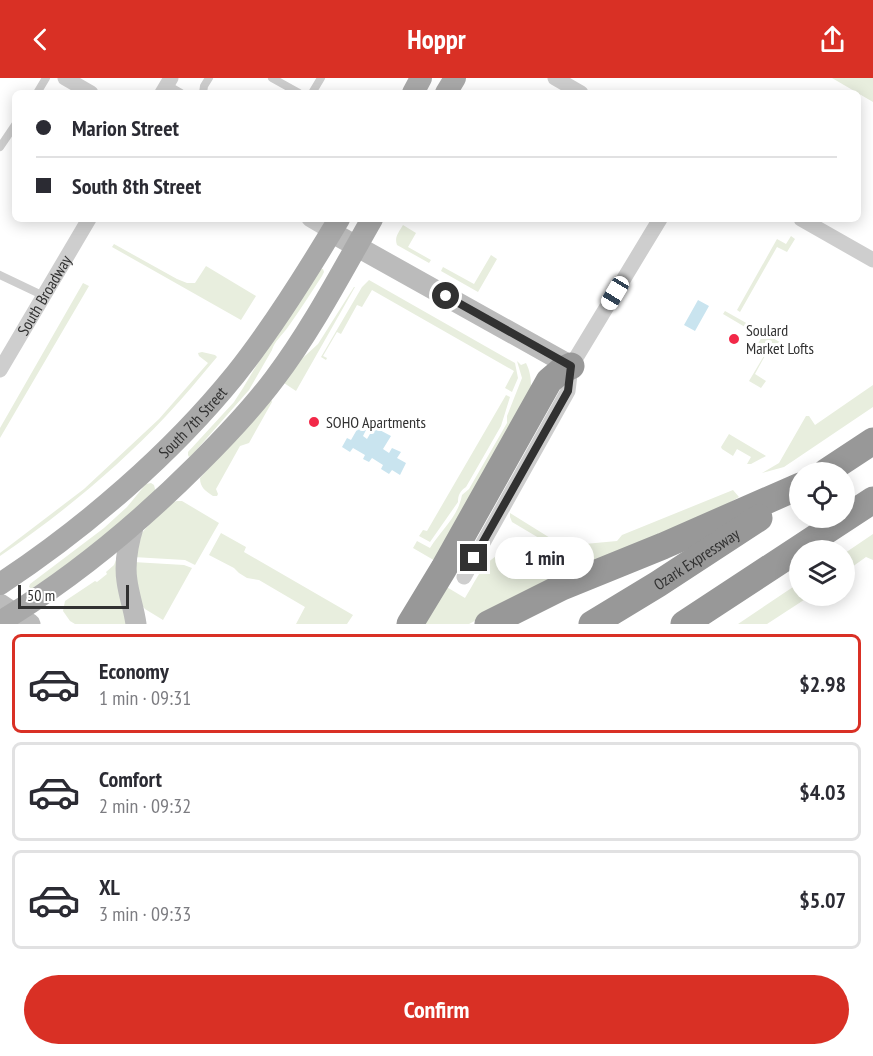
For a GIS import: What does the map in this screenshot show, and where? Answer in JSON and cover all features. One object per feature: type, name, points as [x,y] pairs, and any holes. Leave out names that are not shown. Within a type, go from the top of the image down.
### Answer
[{"type":"highway","points":[[410,624],[454,572],[549,381],[571,366]]},
{"type":"highway","points":[[841,462],[873,441]]},
{"type":"highway","points":[[488,624],[562,587],[789,493]]},
{"type":"highway","name":"Ozark Expressway","points":[[592,624],[658,584],[789,495]]},
{"type":"highway","points":[[684,624],[873,500]]},
{"type":"main road","name":"South 7th Street","points":[[11,616],[134,524],[220,442],[274,380],[302,339],[370,222]]},
{"type":"main road","name":"South 7th Street","points":[[0,584],[61,540],[104,505],[160,456],[192,423],[228,384],[264,337],[306,275],[335,226]]},
{"type":"street","points":[[65,78],[86,90]]},
{"type":"street","points":[[555,78],[576,90]]},
{"type":"street","name":"South Broadway","points":[[0,370],[87,222]]},
{"type":"street","points":[[320,222],[335,226],[356,246],[571,366],[658,222]]},
{"type":"street","points":[[806,222],[873,260]]},
{"type":"street","points":[[134,524],[128,541],[126,579],[136,624]]},
{"type":"lane","points":[[273,78],[294,90]]},
{"type":"lane","points":[[0,147],[12,129]]},
{"type":"lane","points":[[0,274],[44,296]]},
{"type":"green space","points":[[832,78],[873,78],[873,102],[861,95],[861,90],[852,90]]},
{"type":"green space","points":[[403,225],[416,233],[408,247],[431,260],[429,263],[397,245],[397,237]]},
{"type":"green space","points":[[791,236],[795,239],[787,252],[777,247],[740,312],[737,310],[777,239],[786,244]]},
{"type":"green space","points":[[114,244],[187,283],[195,283],[206,266],[256,296],[241,320],[112,247]]},
{"type":"green space","points":[[491,255],[497,259],[478,292],[441,271],[443,267],[474,284]]},
{"type":"green space","points":[[320,269],[324,272],[322,276],[275,344],[249,390],[189,457],[188,452],[234,402]]},
{"type":"green space","points":[[369,280],[515,363],[518,378],[512,392],[505,388],[514,371],[372,290],[362,307],[357,305],[341,334],[337,332],[323,356],[327,358],[326,360],[321,357],[362,287]]},
{"type":"green space","points":[[83,283],[89,286],[0,438],[0,428]]},
{"type":"green space","points":[[354,287],[296,391],[284,383],[294,366],[318,344]]},
{"type":"green space","points":[[725,311],[785,345],[785,349],[772,343],[755,374],[766,381],[761,388],[749,381],[765,354],[755,348],[762,337],[723,314]]},
{"type":"green space","points":[[202,352],[217,357],[147,436],[87,490],[0,556],[0,553],[84,489],[159,419],[208,363],[199,356],[198,353]]},
{"type":"green space","points":[[517,361],[521,365],[526,363],[531,387],[437,562],[413,548],[417,541],[430,548],[457,510],[462,495],[469,489],[507,423],[507,416],[522,378]]},
{"type":"green space","points":[[873,385],[873,407],[784,467],[762,473],[779,463],[806,416],[809,416],[815,425]]},
{"type":"green space","points":[[506,395],[510,397],[501,426],[466,487],[460,493],[458,502],[430,542],[419,536],[423,530],[427,531]]},
{"type":"green space","points":[[271,399],[272,402],[249,443],[240,446],[216,489],[217,496],[213,496],[202,487],[200,478]]},
{"type":"green space","points":[[729,434],[766,456],[747,464],[751,457],[737,449],[733,456],[721,447]]},
{"type":"green space","points":[[146,484],[154,485],[155,493],[82,554],[32,589],[29,587],[104,528],[127,507]]},
{"type":"green space","points":[[733,490],[739,497],[714,512],[506,604],[469,624],[423,624],[445,586],[465,598],[480,572],[493,558],[510,552],[521,553],[534,559],[544,541],[512,522],[510,513],[563,546],[617,541],[622,535]]},
{"type":"green space","points":[[182,501],[219,523],[195,565],[185,560],[133,557],[138,538],[171,503]]},
{"type":"green space","points":[[221,533],[246,547],[244,552],[353,615],[347,624],[296,624],[305,607],[259,580],[247,578],[234,568],[209,555]]},
{"type":"green space","points":[[873,534],[873,560],[866,557],[855,565],[855,546]]},
{"type":"green space","points":[[116,560],[127,624],[75,624],[70,621],[63,611],[65,601],[107,574],[106,572]]},
{"type":"green space","points":[[133,562],[184,565],[192,568],[163,620],[145,609],[139,602]]},
{"type":"green space","points":[[789,590],[789,606],[795,606],[767,624],[738,624]]},
{"type":"water","points":[[698,300],[709,306],[695,331],[684,325]]},
{"type":"water","points":[[359,426],[366,430],[363,436],[367,439],[374,427],[391,436],[383,449],[389,453],[392,448],[401,452],[397,458],[406,463],[400,475],[392,470],[389,474],[381,469],[383,465],[372,458],[369,462],[363,459],[365,455],[353,448],[350,452],[342,447],[347,438],[351,440]]},
{"type":"place","name":"Soulard Market Lofts","points":[[734,339]]},
{"type":"place","name":"SOHO Apartments","points":[[314,422]]},
{"type":"route","points":[[446,296],[571,366],[568,391],[474,558]]}]
